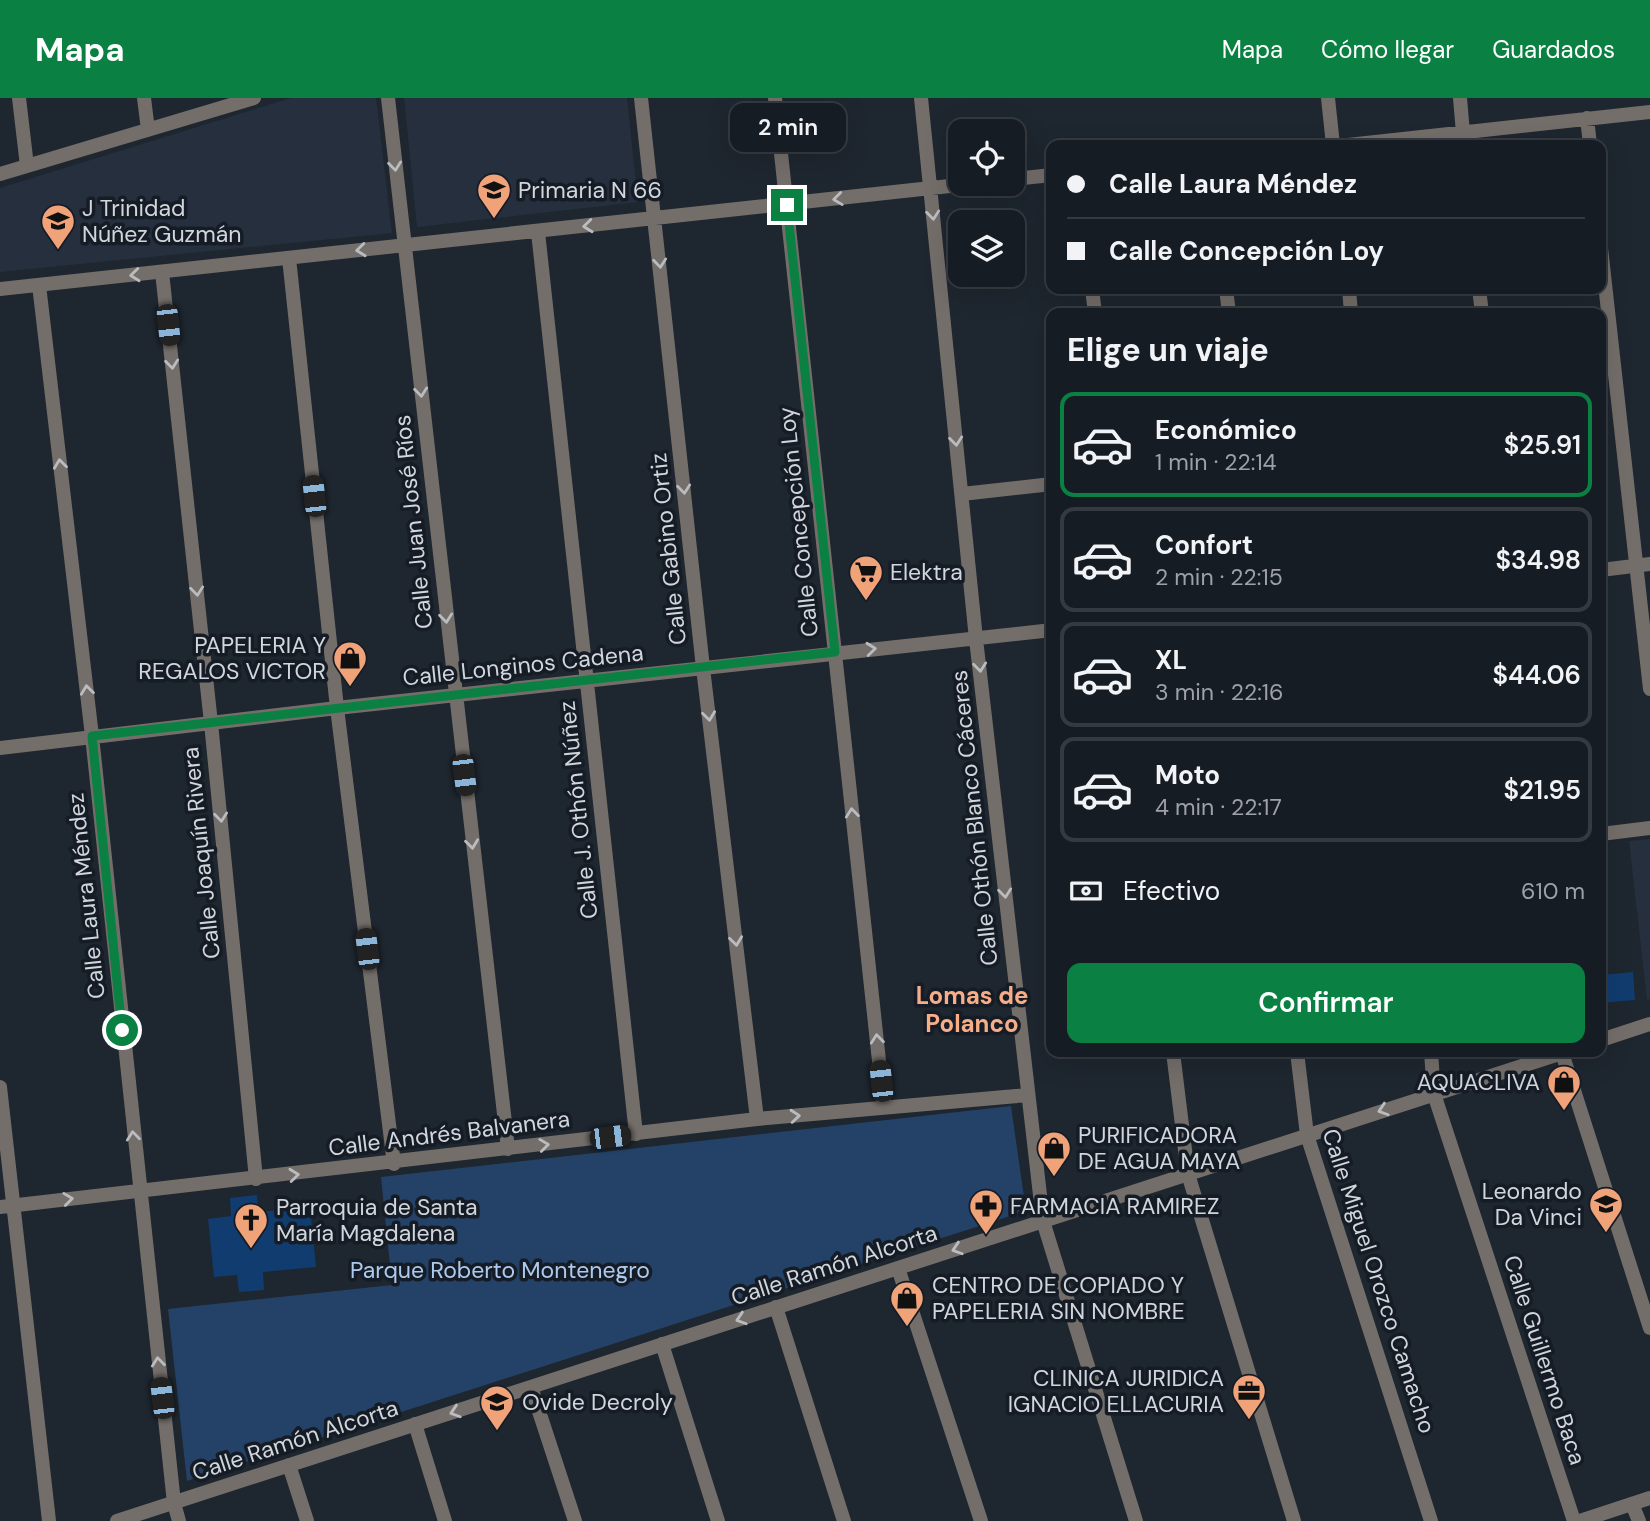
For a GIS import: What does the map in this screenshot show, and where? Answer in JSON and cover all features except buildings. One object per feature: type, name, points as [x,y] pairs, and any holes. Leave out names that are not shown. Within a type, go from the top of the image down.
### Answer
[{"type":"street","points":[[19,98],[27,166]]},
{"type":"street","points":[[144,98],[148,130]]},
{"type":"street","points":[[0,174],[254,98]]},
{"type":"street","name":"Calle Juan José Ríos","points":[[388,98],[508,1149]]},
{"type":"street","name":"Calle Gabino Ortiz","points":[[641,98],[703,668],[757,1119]]},
{"type":"street","name":"Calle Concepción Loy","points":[[775,98],[884,1107]]},
{"type":"street","name":"Calle Othón Blanco Cáceres","points":[[921,98],[976,639],[1043,1221],[1136,1521]]},
{"type":"street","points":[[1328,98],[1332,140]]},
{"type":"street","points":[[1460,98],[1464,139]]},
{"type":"street","points":[[1445,140],[1587,118],[1650,112]]},
{"type":"street","points":[[1587,118],[1589,140]]},
{"type":"street","points":[[1025,178],[1046,176]]},
{"type":"street","points":[[0,289],[948,186]]},
{"type":"street","name":"Calle J. Othón Núñez","points":[[538,232],[636,1134]]},
{"type":"street","points":[[289,258],[337,708],[394,1164]]},
{"type":"street","name":"Calle Joaquín Rivera","points":[[162,272],[211,723],[256,1179]]},
{"type":"street","name":"Calle Laura Méndez","points":[[39,285],[92,736],[174,1503],[180,1521]]},
{"type":"street","points":[[1606,286],[1643,565],[1650,689]]},
{"type":"street","points":[[962,494],[1046,485]]},
{"type":"street","points":[[1606,569],[1643,565]]},
{"type":"street","name":"Calle Longinos Cadena","points":[[0,748],[835,652],[1046,631]]},
{"type":"street","points":[[1606,833],[1650,828]]},
{"type":"street","points":[[1606,1038],[1650,1024]]},
{"type":"street","points":[[1174,1057],[1188,1174],[1294,1521]]},
{"type":"street","name":"Calle Miguel Orozco Camacho","points":[[1298,1057],[1307,1135],[1431,1521]]},
{"type":"street","name":"Calle Guillermo Baca","points":[[1431,1057],[1434,1094],[1574,1521]]},
{"type":"street","name":"Calle Ramón Alcorta","points":[[117,1521],[1548,1057]]},
{"type":"street","points":[[1565,1057],[1650,1328]]},
{"type":"street","points":[[0,1087],[7,1206],[49,1521]]},
{"type":"street","name":"Calle Andrés Balvanera","points":[[7,1206],[394,1164],[757,1119],[1028,1096]]},
{"type":"street","points":[[898,1268],[981,1521]]},
{"type":"street","points":[[776,1307],[844,1521]]},
{"type":"street","points":[[662,1344],[718,1521]]},
{"type":"street","points":[[531,1387],[575,1521]]},
{"type":"street","points":[[415,1424],[445,1521]]},
{"type":"street","points":[[289,1465],[307,1521]]},
{"type":"street","points":[[1580,1521],[1650,1498]]},
{"type":"street","points":[[1632,1504],[1639,1521]]},
{"type":"shaded area","points":[[291,98],[376,98],[392,233],[0,272],[0,188]]},
{"type":"shaded area","points":[[404,98],[627,98],[638,202],[417,227]]},
{"type":"shaded area","points":[[1650,839],[1650,999],[1647,1000],[1629,841]]},
{"type":"green space","name":"Parque Roberto Montenegro","points":[[1011,1106],[1026,1211],[187,1481],[168,1309],[392,1285],[381,1177]]},
{"type":"place","name":"Primaria N 66","points":[[494,220]]},
{"type":"place","name":"J Trinidad Núñez Guzmán","points":[[58,251]]},
{"type":"place","name":"Elektra","points":[[866,602]]},
{"type":"place","name":"PAPELERIA Y REGALOS VICTOR","points":[[350,688]]},
{"type":"place","name":"AQUACLIVA","points":[[1564,1112]]},
{"type":"place","name":"PURIFICADORA DE AGUA MAYA","points":[[1054,1178]]},
{"type":"place","name":"Leonardo Da Vinci","points":[[1606,1234]]},
{"type":"place","name":"FARMACIA RAMIREZ","points":[[986,1236]]},
{"type":"place","name":"Parroquia de Santa María Magdalena","points":[[251,1250]]},
{"type":"place","name":"CENTRO DE COPIADO Y PAPELERIA SIN NOMBRE","points":[[907,1328]]},
{"type":"place","name":"CLINICA JURIDICA IGNACIO ELLACURIA","points":[[1249,1421]]},
{"type":"place","name":"Ovide Decroly","points":[[497,1432]]},
{"type":"district","name":"Lomas de Polanco","points":[[972,1010]]},
{"type":"route","points":[[122,1030],[92,736],[835,652],[787,205]]}]
